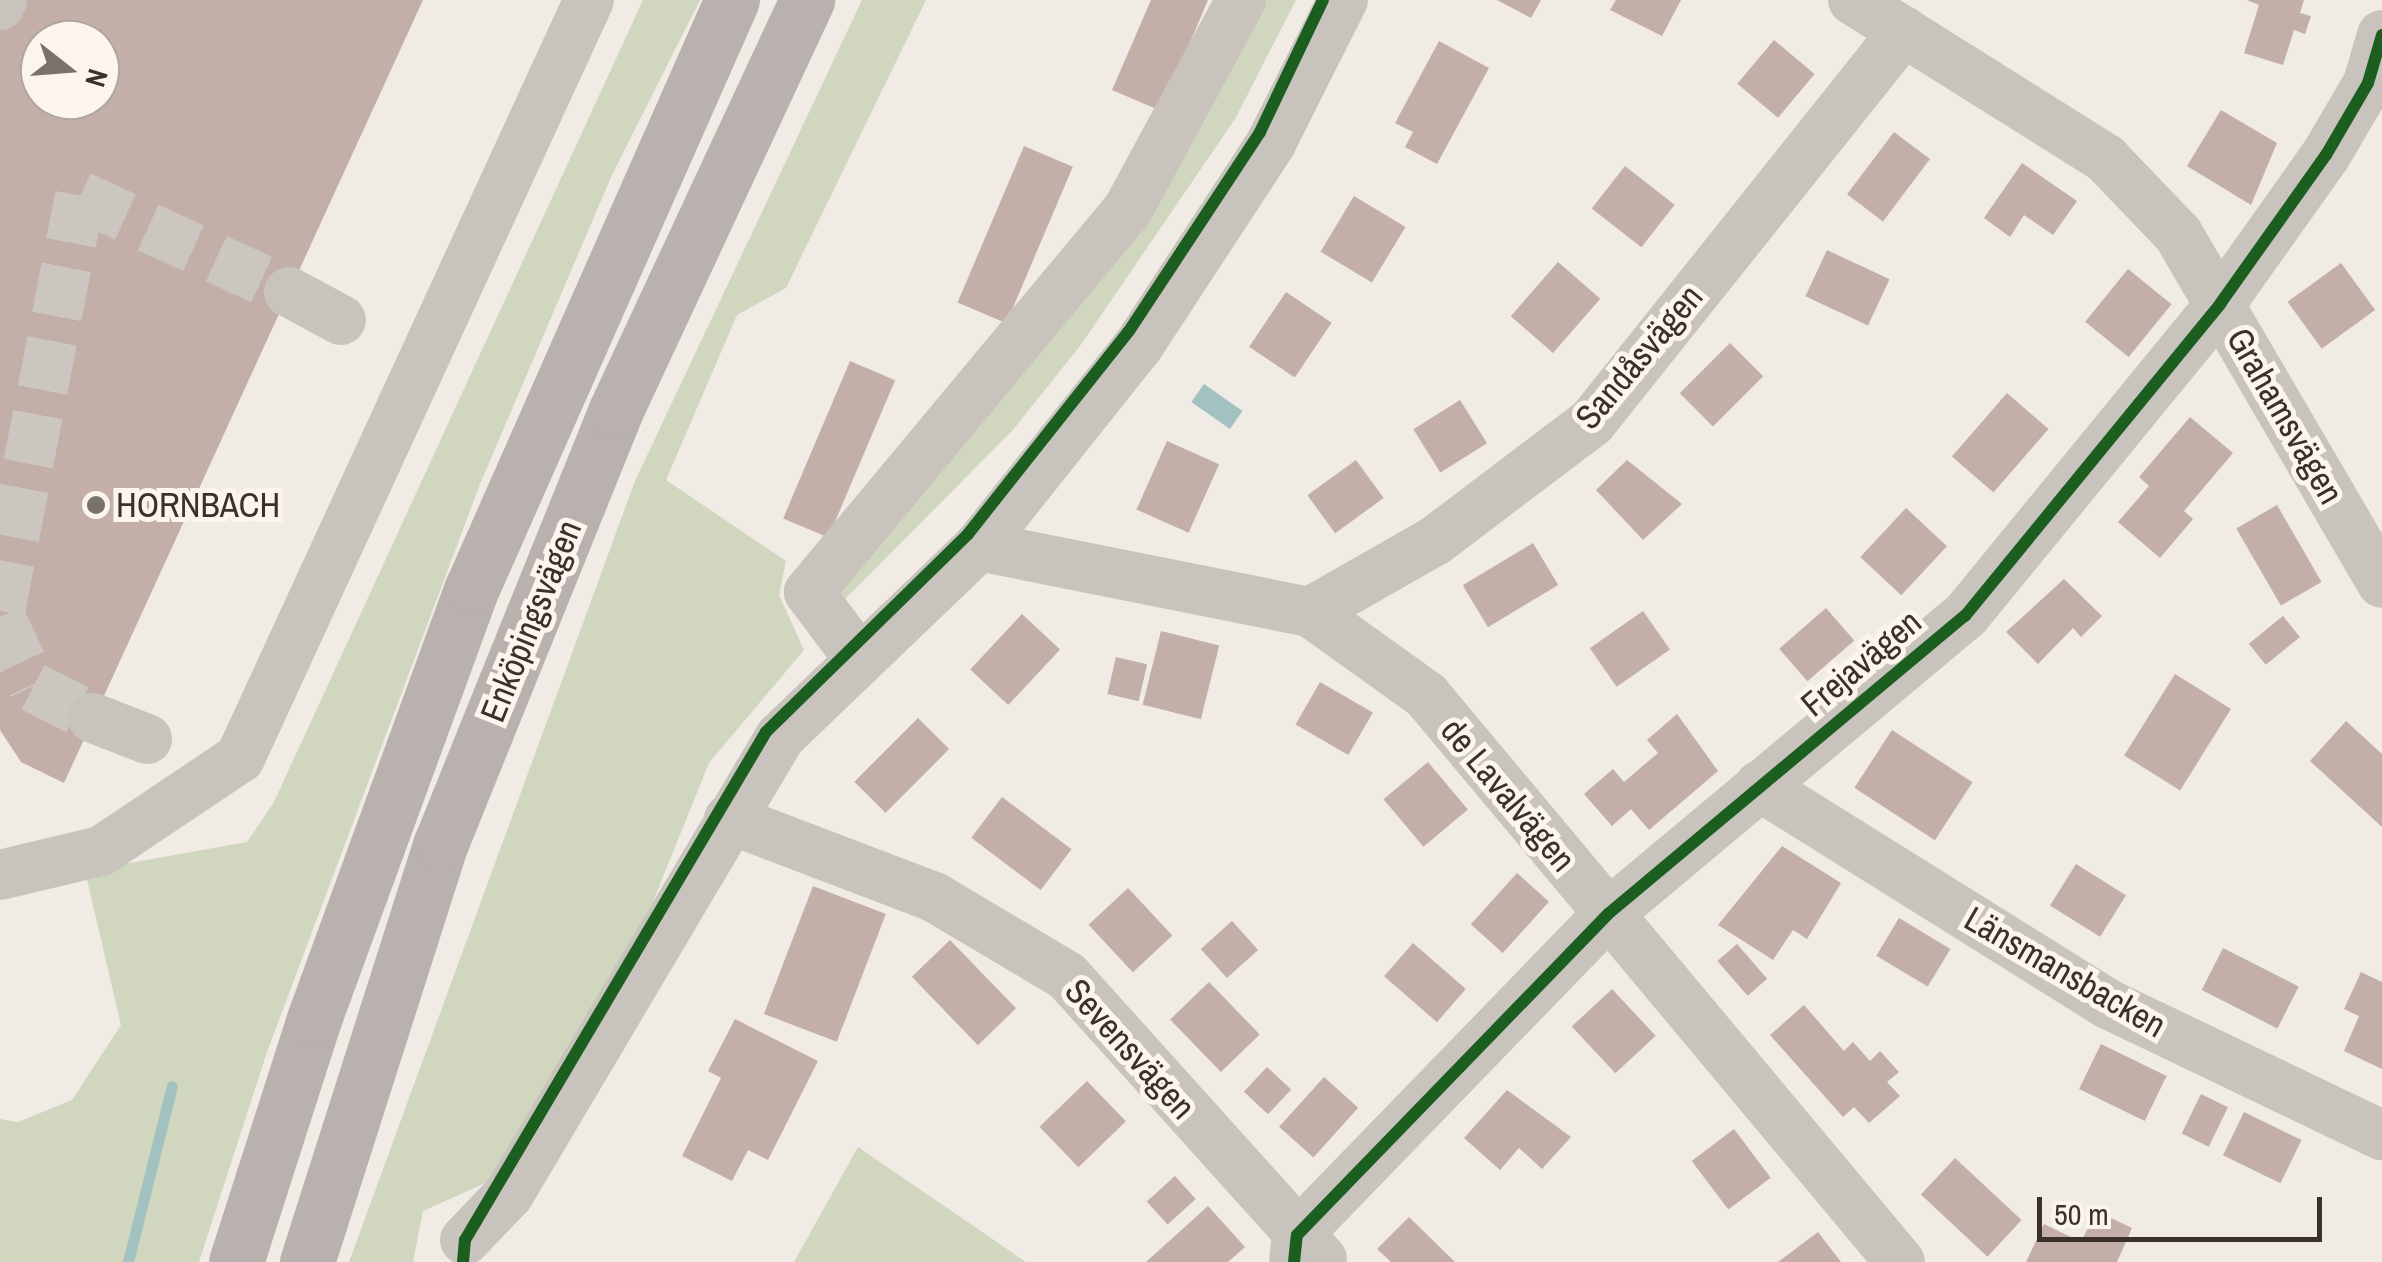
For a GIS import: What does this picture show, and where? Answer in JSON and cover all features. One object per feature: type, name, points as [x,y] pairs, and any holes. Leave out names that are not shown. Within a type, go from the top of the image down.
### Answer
[{"type":"main road","name":"Enköpingsvägen","points":[[236,1262],[314,1019],[472,588],[732,0]]},
{"type":"main road","name":"Enköpingsvägen","points":[[307,1262],[442,844],[615,412],[807,0]]},
{"type":"street","points":[[0,875],[101,851],[240,758],[589,0]]},
{"type":"street","points":[[860,660],[809,592],[1127,211],[1241,0]]},
{"type":"street","points":[[466,1240],[509,1194],[780,737],[979,546],[1139,345],[1271,143],[1343,0]]},
{"type":"street","name":"Grahamsvägen","points":[[1853,0],[2106,159],[2178,234],[2382,583]]},
{"type":"street","name":"Sandåsvägen","points":[[1310,612],[1436,540],[1592,422],[1904,32]]},
{"type":"street","name":"Frejavägen","points":[[1305,1253],[1608,914],[1965,616],[2220,304],[2326,155],[2368,83],[2382,35]]},
{"type":"street","points":[[289,292],[341,320]]},
{"type":"street","name":"de Lavalvägen","points":[[979,546],[1310,612],[1426,695],[1900,1262]]},
{"type":"street","points":[[94,718],[147,739]]},
{"type":"street","name":"Länsmansbacken","points":[[1760,786],[2108,1004],[2382,1135]]},
{"type":"street","name":"Sevensvägen","points":[[729,819],[934,896],[1067,976],[1305,1253]]},
{"type":"green space","points":[[643,0],[700,0],[612,175],[480,484],[267,1052],[199,1262],[0,1262],[0,1119],[18,1122],[72,1100],[121,1025],[85,871],[247,842],[274,802]]},
{"type":"green space","points":[[862,0],[926,0],[786,288],[737,315],[666,480],[786,561],[779,595],[804,650],[709,763],[648,914],[494,1179],[423,1211],[413,1262],[349,1262],[635,481]]},
{"type":"green space","points":[[1254,0],[1296,0],[1235,119],[1080,346],[1012,431],[831,613],[869,531]]},
{"type":"green space","points":[[858,1147],[1026,1262],[794,1262]]},
{"type":"water","points":[[1204,384],[1243,411],[1230,429],[1191,402]]},
{"type":"building","name":"HORNBACH","points":[[10,0],[423,0],[64,783],[21,762],[0,730],[0,22]]},
{"type":"building","points":[[1151,0],[1208,0],[1161,111],[1112,90]]},
{"type":"building","points":[[1497,0],[1541,0],[1531,18]]},
{"type":"building","points":[[1616,0],[1681,0],[1662,36],[1610,10]]},
{"type":"building","points":[[2247,0],[2304,0],[2300,13],[2311,16],[2305,34],[2294,30],[2283,65],[2244,53],[2259,5]]},
{"type":"building","points":[[1774,40],[1815,74],[1778,118],[1737,84]]},
{"type":"building","points":[[1439,41],[1489,68],[1437,164],[1405,147],[1413,132],[1395,123]]},
{"type":"building","points":[[2221,110],[2277,143],[2251,205],[2187,166]]},
{"type":"building","points":[[1894,132],[1930,159],[1883,221],[1847,194]]},
{"type":"building","points":[[1024,146],[1073,167],[1006,323],[958,302]]},
{"type":"building","points":[[2022,163],[2077,201],[2053,235],[2024,215],[2010,237],[1984,218]]},
{"type":"building","points":[[1625,166],[1675,205],[1641,247],[1592,209]]},
{"type":"building","points":[[1354,196],[1405,227],[1372,283],[1321,252]]},
{"type":"building","points":[[1827,250],[1890,279],[1868,325],[1805,296]]},
{"type":"building","points":[[1558,262],[1600,299],[1553,353],[1511,316]]},
{"type":"building","points":[[2341,263],[2375,310],[2322,349],[2288,302]]},
{"type":"building","points":[[2128,269],[2172,304],[2129,357],[2085,322]]},
{"type":"building","points":[[1286,292],[1332,323],[1295,377],[1249,347]]},
{"type":"building","points":[[1730,343],[1763,376],[1713,426],[1680,393]]},
{"type":"building","points":[[850,361],[895,380],[828,538],[783,518]]},
{"type":"building","points":[[2007,393],[2049,429],[1993,492],[1952,456]]},
{"type":"building","points":[[1460,400],[1487,443],[1440,472],[1413,429]]},
{"type":"building","points":[[2190,417],[2233,453],[2184,511],[2193,519],[2160,558],[2118,522],[2149,486],[2139,477]]},
{"type":"building","points":[[1167,441],[1219,464],[1189,533],[1136,510]]},
{"type":"building","points":[[1356,460],[1384,498],[1335,533],[1307,495]]},
{"type":"building","points":[[1627,460],[1682,504],[1643,540],[1596,490]]},
{"type":"building","points":[[2277,505],[2322,582],[2281,606],[2236,529]]},
{"type":"building","points":[[1906,508],[1947,546],[1901,595],[1860,557]]},
{"type":"building","points":[[1533,543],[1558,585],[1488,627],[1463,585]]},
{"type":"building","points":[[2064,579],[2102,616],[2081,637],[2073,628],[2038,664],[2006,632]]},
{"type":"building","points":[[1826,608],[1854,640],[1807,681],[1779,649]]},
{"type":"building","points":[[1643,611],[1670,650],[1617,687],[1590,648]]},
{"type":"building","points":[[1022,614],[1060,649],[1008,705],[970,670]]},
{"type":"building","points":[[2283,616],[2300,637],[2266,665],[2249,644]]},
{"type":"building","points":[[1161,631],[1219,646],[1201,719],[1143,705]]},
{"type":"building","points":[[1116,657],[1147,664],[1139,701],[1107,694]]},
{"type":"building","points":[[2175,674],[2231,709],[2180,790],[2124,755]]},
{"type":"building","points":[[1320,682],[1373,713],[1348,755],[1296,724]]},
{"type":"building","points":[[1677,714],[1718,771],[1649,830],[1631,809],[1612,826],[1584,794],[1613,769],[1624,782],[1658,753],[1647,740]]},
{"type":"building","points":[[918,718],[949,749],[885,813],[854,782]]},
{"type":"building","points":[[2346,721],[2382,754],[2382,827],[2310,761]]},
{"type":"building","points":[[1892,730],[1973,782],[1935,840],[1854,788]]},
{"type":"building","points":[[1428,762],[1468,809],[1423,847],[1384,799]]},
{"type":"building","points":[[1002,797],[1071,849],[1041,890],[971,838]]},
{"type":"building","points":[[1782,846],[1841,883],[1807,939],[1793,930],[1773,960],[1718,925]]},
{"type":"building","points":[[2076,864],[2126,895],[2100,937],[2050,906]]},
{"type":"building","points":[[1517,873],[1549,902],[1503,953],[1471,924]]},
{"type":"building","points":[[813,886],[886,914],[837,1042],[764,1014]]},
{"type":"building","points":[[1128,888],[1172,936],[1133,972],[1089,925]]},
{"type":"building","points":[[1899,918],[1950,949],[1928,987],[1876,956]]},
{"type":"building","points":[[1232,921],[1258,950],[1227,978],[1201,949]]},
{"type":"building","points":[[950,940],[1016,1008],[978,1045],[912,977]]},
{"type":"building","points":[[1413,943],[1466,989],[1437,1022],[1384,976]]},
{"type":"building","points":[[1737,944],[1767,979],[1748,996],[1717,961]]},
{"type":"building","points":[[2223,948],[2299,987],[2277,1028],[2202,990]]},
{"type":"building","points":[[2361,972],[2382,982],[2382,1069],[2344,1051],[2359,1016],[2344,1009]]},
{"type":"building","points":[[1209,982],[1260,1035],[1221,1072],[1170,1020]]},
{"type":"building","points":[[1612,989],[1656,1036],[1615,1073],[1572,1027]]},
{"type":"building","points":[[1804,1005],[1844,1051],[1853,1042],[1870,1061],[1880,1051],[1899,1072],[1887,1082],[1900,1096],[1869,1123],[1854,1107],[1843,1117],[1770,1035]]},
{"type":"building","points":[[735,1019],[818,1061],[768,1160],[748,1150],[732,1181],[682,1156],[721,1078],[708,1071]]},
{"type":"building","points":[[2101,1044],[2167,1076],[2145,1121],[2079,1089]]},
{"type":"building","points":[[1267,1067],[1291,1090],[1268,1114],[1244,1092]]},
{"type":"building","points":[[1324,1077],[1358,1108],[1313,1158],[1279,1127]]},
{"type":"building","points":[[1087,1081],[1126,1121],[1078,1167],[1040,1127]]},
{"type":"building","points":[[1507,1090],[1571,1137],[1542,1169],[1519,1148],[1500,1170],[1464,1138]]},
{"type":"building","points":[[2201,1094],[2228,1107],[2209,1147],[2182,1134]]},
{"type":"building","points":[[2244,1112],[2302,1140],[2280,1183],[2223,1155]]},
{"type":"building","points":[[1734,1129],[1771,1178],[1728,1210],[1692,1161]]},
{"type":"building","points":[[1955,1158],[2022,1220],[1987,1257],[1921,1195]]},
{"type":"building","points":[[1175,1176],[1196,1199],[1168,1224],[1147,1201]]},
{"type":"building","points":[[1208,1206],[1245,1247],[1228,1262],[1146,1262]]},
{"type":"building","points":[[2096,1211],[2132,1228],[2117,1262],[2026,1262],[2044,1224],[2081,1242]]},
{"type":"building","points":[[1409,1217],[1455,1262],[1391,1262],[1377,1249]]},
{"type":"building","points":[[1818,1232],[1841,1262],[1778,1262]]},
{"type":"waterway","points":[[128,1262],[172,1086]]},
{"type":"tunnel","points":[[0,611],[80,196],[289,292]]},
{"type":"tunnel","points":[[0,617],[33,687],[93,718]]},
{"type":"cycle path","points":[[463,1262],[465,1240],[766,732],[968,534],[1129,331],[1260,132],[1323,0]]},
{"type":"cycle path","points":[[1294,1262],[1297,1235],[1608,914],[1965,616],[2220,304],[2326,155],[2368,83],[2382,35]]},
{"type":"place","name":"HORNBACH","points":[[96,505]]}]
